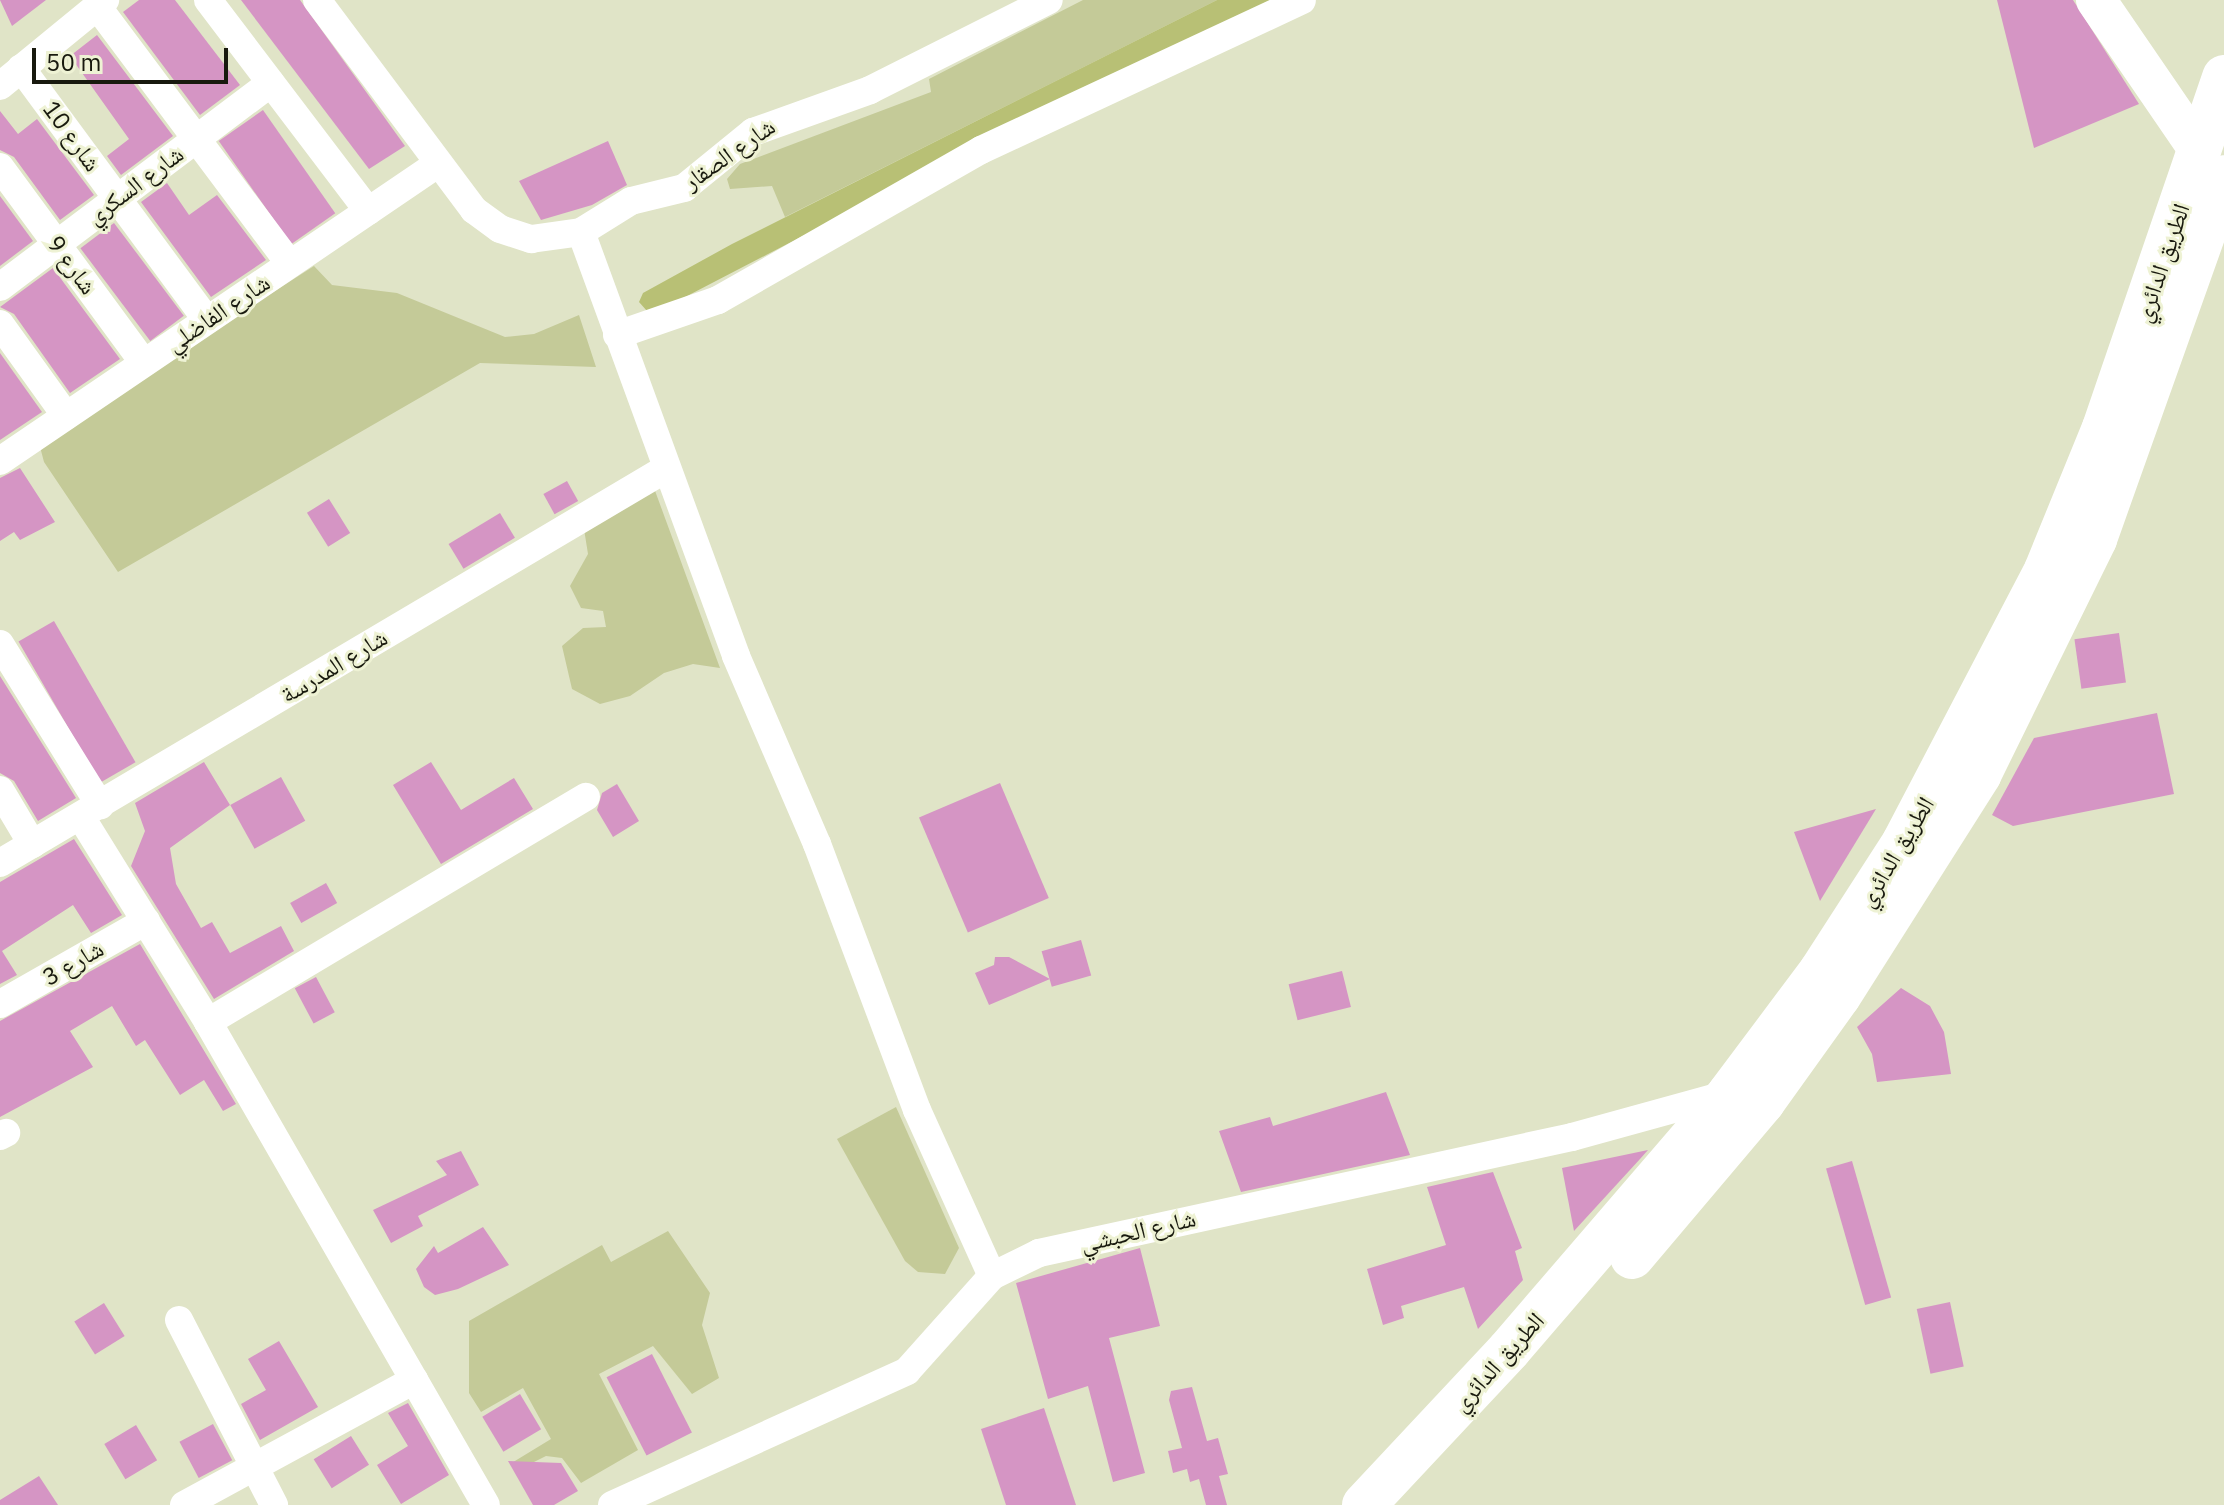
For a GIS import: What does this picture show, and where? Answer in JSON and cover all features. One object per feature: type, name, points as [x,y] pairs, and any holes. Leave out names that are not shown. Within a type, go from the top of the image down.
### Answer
[{"type":"highway","name":"الطريق الدائري","points":[[1402,1505],[1582,1314],[1763,1102],[1912,887],[1979,775],[2095,539],[2217,177],[2224,77]]},
{"type":"highway","name":"الطريق الدائري","points":[[1364,1505],[1520,1339],[1729,1094],[1829,958],[1979,708],[2217,177]]},
{"type":"street","points":[[208,0],[368,211]]},
{"type":"street","name":"شارع الصقار","points":[[317,0],[436,165],[474,210],[500,229],[531,239],[581,232],[631,201],[684,188],[766,125],[870,90],[1049,0]]},
{"type":"street","points":[[617,335],[718,300],[981,150],[1302,0]]},
{"type":"street","points":[[2096,0],[2217,177]]},
{"type":"street","points":[[11,77],[101,3],[290,264]]},
{"type":"street","name":"شارع 10","points":[[11,77],[118,198],[207,320]]},
{"type":"street","name":"شارع السكري","points":[[0,287],[271,83]]},
{"type":"street","name":"شارع الفاضلي","points":[[0,461],[436,165]]},
{"type":"street","name":"شارع 9","points":[[0,167],[144,363]]},
{"type":"street","points":[[581,232],[736,656],[887,1019],[917,1110],[992,1276]]},
{"type":"street","points":[[0,324],[66,416]]},
{"type":"street","name":"شارع المدرسة","points":[[0,863],[667,468]]},
{"type":"street","points":[[0,644],[146,921],[208,1022],[486,1505]]},
{"type":"street","points":[[0,790],[32,844]]},
{"type":"street","points":[[208,1022],[586,797]]},
{"type":"street","name":"شارع 3","points":[[0,1004],[146,921]]},
{"type":"street","name":"شارع الحبشي","points":[[612,1505],[666,1493],[907,1371],[992,1276],[1039,1253],[1572,1137],[1729,1094]]},
{"type":"street","points":[[179,1320],[274,1505]]},
{"type":"street","points":[[184,1505],[414,1380]]},
{"type":"shaded area","points":[[1083,0],[1217,0],[785,217],[772,186],[730,189],[727,179],[740,164],[931,92],[929,79]]},
{"type":"shaded area","points":[[1217,0],[1278,0],[1061,102],[664,308],[647,311],[639,302],[643,293],[732,244]]},
{"type":"shaded area","points":[[314,266],[332,285],[397,293],[505,337],[534,334],[579,315],[596,367],[480,363],[118,572],[44,462],[39,443]]},
{"type":"shaded area","points":[[654,488],[720,668],[693,664],[664,673],[630,696],[600,704],[572,689],[562,646],[583,628],[606,627],[603,611],[581,608],[570,586],[588,554],[584,529]]},
{"type":"shaded area","points":[[896,1107],[959,1248],[945,1274],[918,1272],[905,1261],[837,1139]]},
{"type":"shaded area","points":[[668,1231],[710,1293],[702,1325],[719,1378],[692,1394],[653,1346],[599,1374],[638,1450],[581,1483],[562,1458],[546,1456],[516,1471],[510,1464],[551,1439],[523,1388],[481,1412],[469,1393],[469,1321],[602,1245],[611,1262]]},
{"type":"building","points":[[0,0],[46,0],[12,26]]},
{"type":"building","points":[[139,0],[175,0],[240,85],[200,115],[123,12]]},
{"type":"building","points":[[241,0],[300,0],[405,146],[369,169]]},
{"type":"building","points":[[1997,0],[2073,0],[2139,104],[2034,148]]},
{"type":"building","points":[[97,35],[173,136],[121,175],[107,156],[129,139],[70,56]]},
{"type":"building","points":[[263,110],[335,213],[291,244],[219,141]]},
{"type":"building","points":[[0,111],[18,134],[37,119],[94,195],[60,220],[14,157],[0,150]]},
{"type":"building","points":[[608,141],[627,185],[592,205],[541,220],[519,181]]},
{"type":"building","points":[[167,183],[189,215],[217,195],[266,260],[211,297],[141,202]]},
{"type":"building","points":[[0,196],[33,241],[0,266]]},
{"type":"building","points":[[114,223],[184,316],[150,341],[80,248]]},
{"type":"building","points":[[53,268],[120,359],[70,393],[14,314],[0,307]]},
{"type":"building","points":[[0,353],[42,412],[0,440]]},
{"type":"building","points":[[20,468],[55,522],[20,540],[14,532],[0,541],[0,478]]},
{"type":"building","points":[[567,481],[578,501],[555,514],[543,494]]},
{"type":"building","points":[[329,499],[350,533],[328,547],[307,513]]},
{"type":"building","points":[[500,513],[515,538],[464,569],[449,544]]},
{"type":"building","points":[[54,621],[136,762],[100,783],[18,642]]},
{"type":"building","points":[[2119,633],[2126,683],[2081,689],[2074,639]]},
{"type":"building","points":[[0,676],[76,798],[38,821],[14,781],[0,773]]},
{"type":"building","points":[[2157,713],[2174,794],[2013,826],[1992,815],[2034,738]]},
{"type":"building","points":[[204,762],[230,805],[170,848],[176,884],[201,928],[212,922],[230,953],[281,926],[294,951],[214,999],[131,866],[145,831],[135,803]]},
{"type":"building","points":[[431,762],[461,810],[514,778],[533,809],[441,864],[393,785]]},
{"type":"building","points":[[281,777],[305,821],[255,849],[230,805]]},
{"type":"building","points":[[1000,783],[1049,898],[968,932],[919,817]]},
{"type":"building","points":[[617,784],[639,821],[613,837],[597,810],[602,793]]},
{"type":"building","points":[[1876,809],[1820,901],[1794,832]]},
{"type":"building","points":[[74,839],[122,915],[91,933],[73,905],[2,951],[17,975],[0,984],[0,882]]},
{"type":"building","points":[[326,883],[337,903],[301,923],[290,903]]},
{"type":"building","points":[[1081,940],[1091,976],[1052,987],[1042,951]]},
{"type":"building","points":[[140,944],[236,1104],[223,1111],[204,1080],[180,1095],[145,1040],[136,1046],[112,1006],[70,1031],[93,1067],[0,1117],[0,1021]]},
{"type":"building","points":[[995,957],[1009,957],[1050,979],[989,1005],[975,973],[994,965]]},
{"type":"building","points":[[1342,971],[1351,1007],[1298,1020],[1289,984]]},
{"type":"building","points":[[316,977],[335,1012],[314,1024],[295,988]]},
{"type":"building","points":[[1901,988],[1930,1006],[1944,1032],[1951,1074],[1877,1082],[1872,1054],[1857,1027]]},
{"type":"building","points":[[1386,1092],[1410,1155],[1241,1192],[1219,1131],[1270,1117],[1273,1126]]},
{"type":"building","points":[[1648,1150],[1640,1159],[1574,1231],[1562,1168]]},
{"type":"building","points":[[461,1151],[479,1185],[418,1216],[423,1226],[391,1243],[373,1210],[447,1175],[436,1161]]},
{"type":"building","points":[[1852,1161],[1891,1297],[1865,1305],[1826,1168]]},
{"type":"building","points":[[1493,1172],[1522,1248],[1515,1251],[1523,1280],[1478,1329],[1464,1287],[1401,1306],[1404,1318],[1383,1325],[1367,1269],[1446,1245],[1427,1187]]},
{"type":"building","points":[[483,1227],[509,1265],[458,1289],[435,1295],[424,1287],[416,1269],[434,1246],[438,1253]]},
{"type":"building","points":[[1140,1248],[1160,1326],[1109,1338],[1145,1473],[1113,1482],[1088,1386],[1048,1399],[1016,1283]]},
{"type":"building","points":[[1950,1302],[1964,1367],[1930,1374],[1917,1309]]},
{"type":"building","points":[[104,1303],[125,1336],[95,1355],[74,1322]]},
{"type":"building","points":[[279,1341],[318,1407],[260,1440],[241,1404],[266,1390],[248,1359]]},
{"type":"building","points":[[652,1354],[692,1432],[647,1456],[607,1377]]},
{"type":"building","points":[[1192,1387],[1207,1441],[1218,1438],[1228,1474],[1219,1476],[1227,1505],[1206,1505],[1199,1479],[1190,1482],[1187,1469],[1173,1473],[1168,1451],[1182,1448],[1169,1400],[1171,1391]]},
{"type":"building","points":[[520,1394],[541,1429],[503,1452],[482,1417]]},
{"type":"building","points":[[408,1403],[449,1475],[401,1504],[377,1465],[408,1446],[388,1413]]},
{"type":"building","points":[[1044,1408],[1076,1505],[1006,1505],[981,1429]]},
{"type":"building","points":[[213,1424],[232,1460],[199,1478],[179,1442]]},
{"type":"building","points":[[136,1425],[157,1460],[125,1479],[104,1444]]},
{"type":"building","points":[[351,1436],[369,1465],[332,1488],[314,1459]]},
{"type":"building","points":[[508,1461],[561,1463],[578,1491],[554,1505],[533,1505]]},
{"type":"building","points":[[39,1476],[58,1505],[0,1505],[0,1500]]}]
